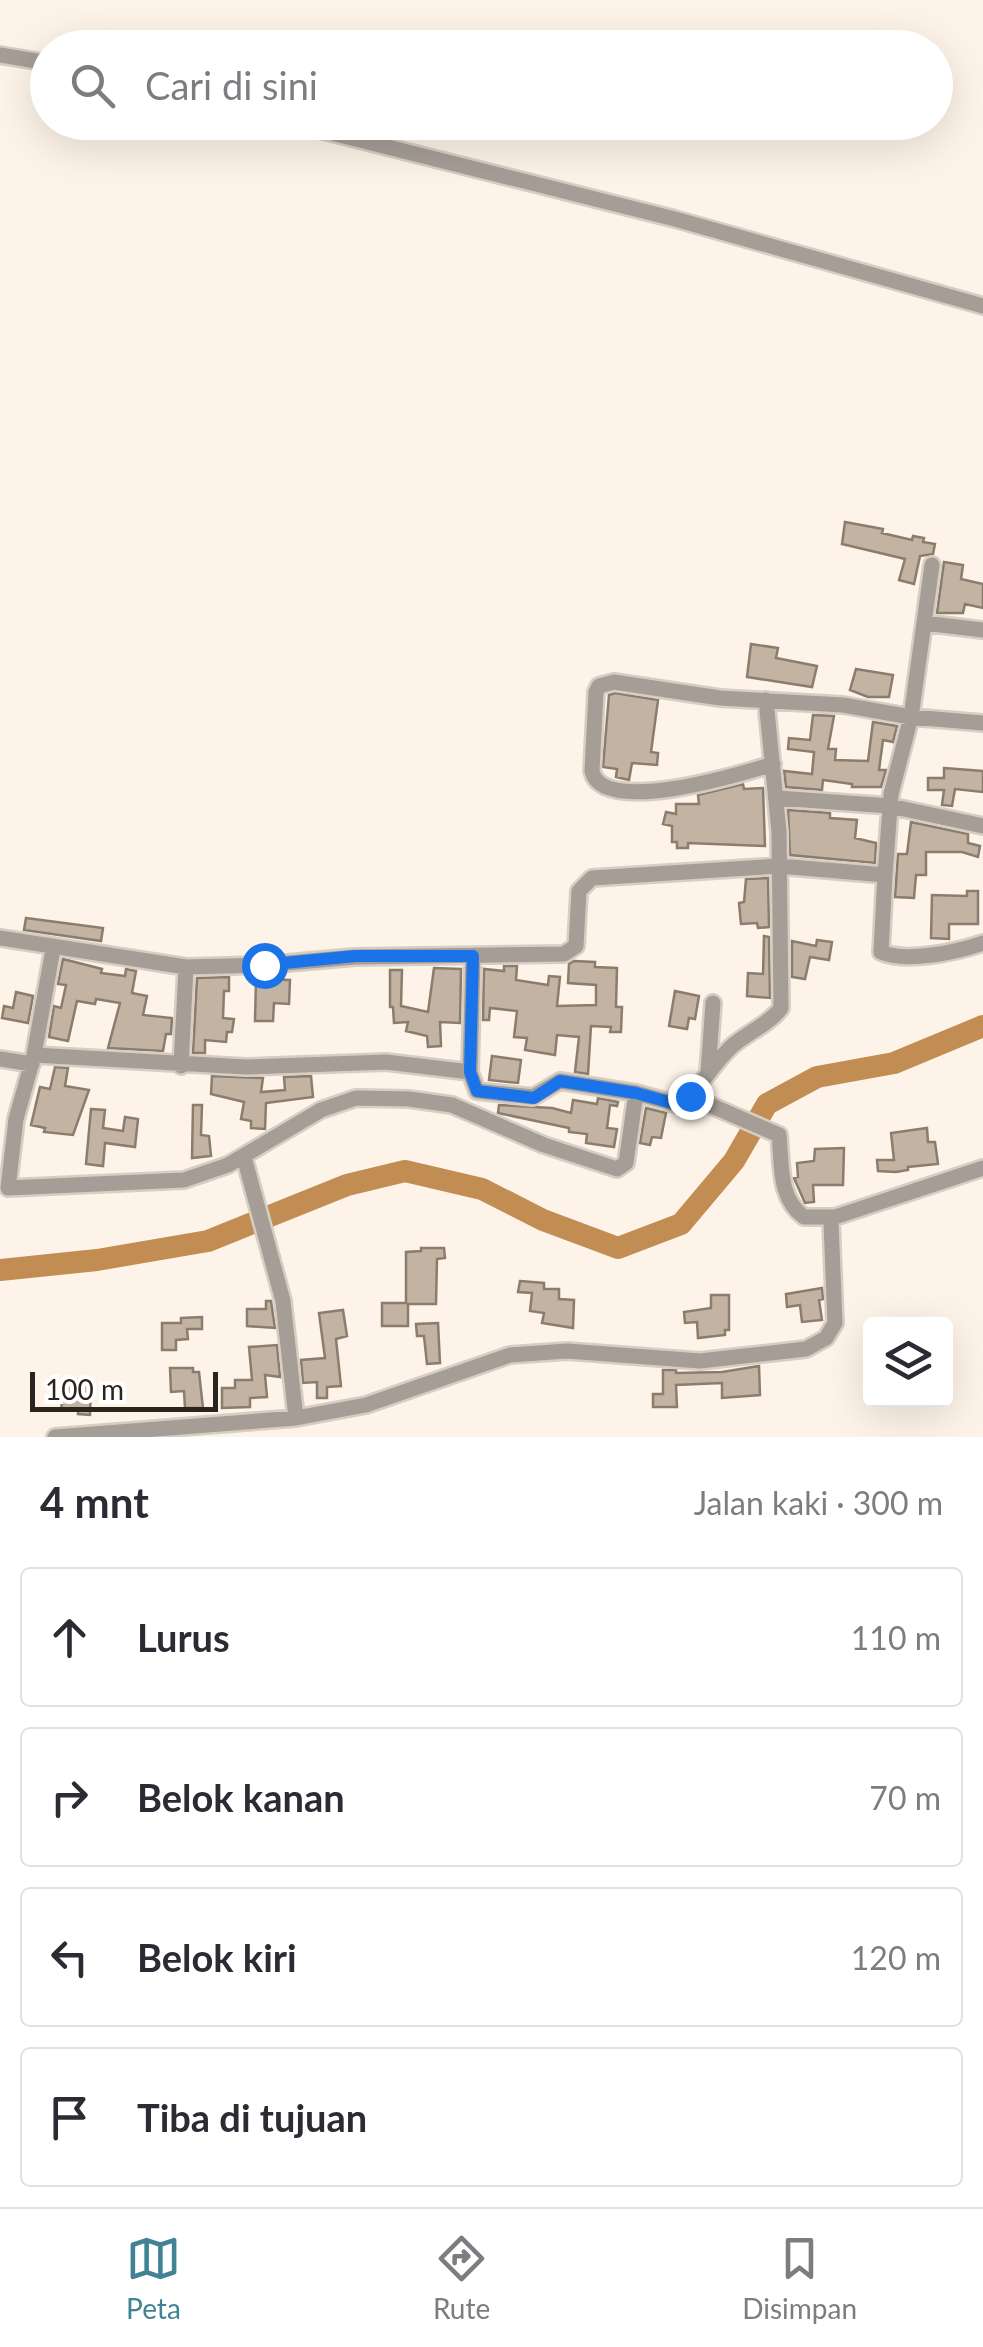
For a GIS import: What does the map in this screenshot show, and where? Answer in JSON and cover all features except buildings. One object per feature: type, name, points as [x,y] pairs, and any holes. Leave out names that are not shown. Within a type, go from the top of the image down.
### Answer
[{"type":"street","points":[[0,55],[30,60]]},
{"type":"street","points":[[360,140],[675,219],[983,306]]},
{"type":"street","points":[[932,565],[910,717],[890,806],[881,952],[896,956],[958,951],[983,943]]},
{"type":"street","points":[[924,623],[983,630]]},
{"type":"street","points":[[773,764],[679,788],[606,790],[595,782],[592,770],[596,692],[605,683],[843,705],[910,717],[983,723]]},
{"type":"street","points":[[473,956],[470,1072],[479,1092],[534,1098],[560,1081],[636,1093],[676,1104],[690,1096],[728,1050],[781,1008],[777,798],[766,700]]},
{"type":"street","points":[[777,798],[890,806],[983,826]]},
{"type":"street","points":[[0,938],[52,949],[186,966],[264,965],[355,956],[564,954],[572,951],[577,939],[579,891],[592,878],[779,866],[885,875]]},
{"type":"street","points":[[52,949],[33,1059],[8,1118],[4,1188],[184,1180],[244,1163],[336,1102],[378,1098],[452,1105],[544,1145],[617,1169],[626,1163],[636,1093]]},
{"type":"street","points":[[181,1066],[186,966]]},
{"type":"street","points":[[708,1073],[713,1003]]},
{"type":"street","points":[[0,1059],[246,1067],[386,1062],[470,1072]]},
{"type":"street","points":[[690,1096],[780,1134],[782,1173],[789,1203],[804,1217],[835,1217],[983,1168]]},
{"type":"street","points":[[244,1163],[283,1301],[296,1418]]},
{"type":"street","points":[[55,1437],[296,1418],[366,1405],[510,1355],[567,1351],[700,1361],[806,1349],[826,1338],[835,1323],[831,1222],[835,1217]]},
{"type":"waterway","points":[[0,1270],[97,1260],[208,1241],[347,1185],[405,1171],[482,1189],[543,1220],[618,1248],[681,1224],[734,1161],[767,1104],[817,1077],[894,1063],[983,1026]]},
{"type":"route","points":[[264,965],[355,956],[473,956],[470,1072],[477,1091],[534,1098],[560,1081],[636,1093],[676,1104],[690,1096]]}]
